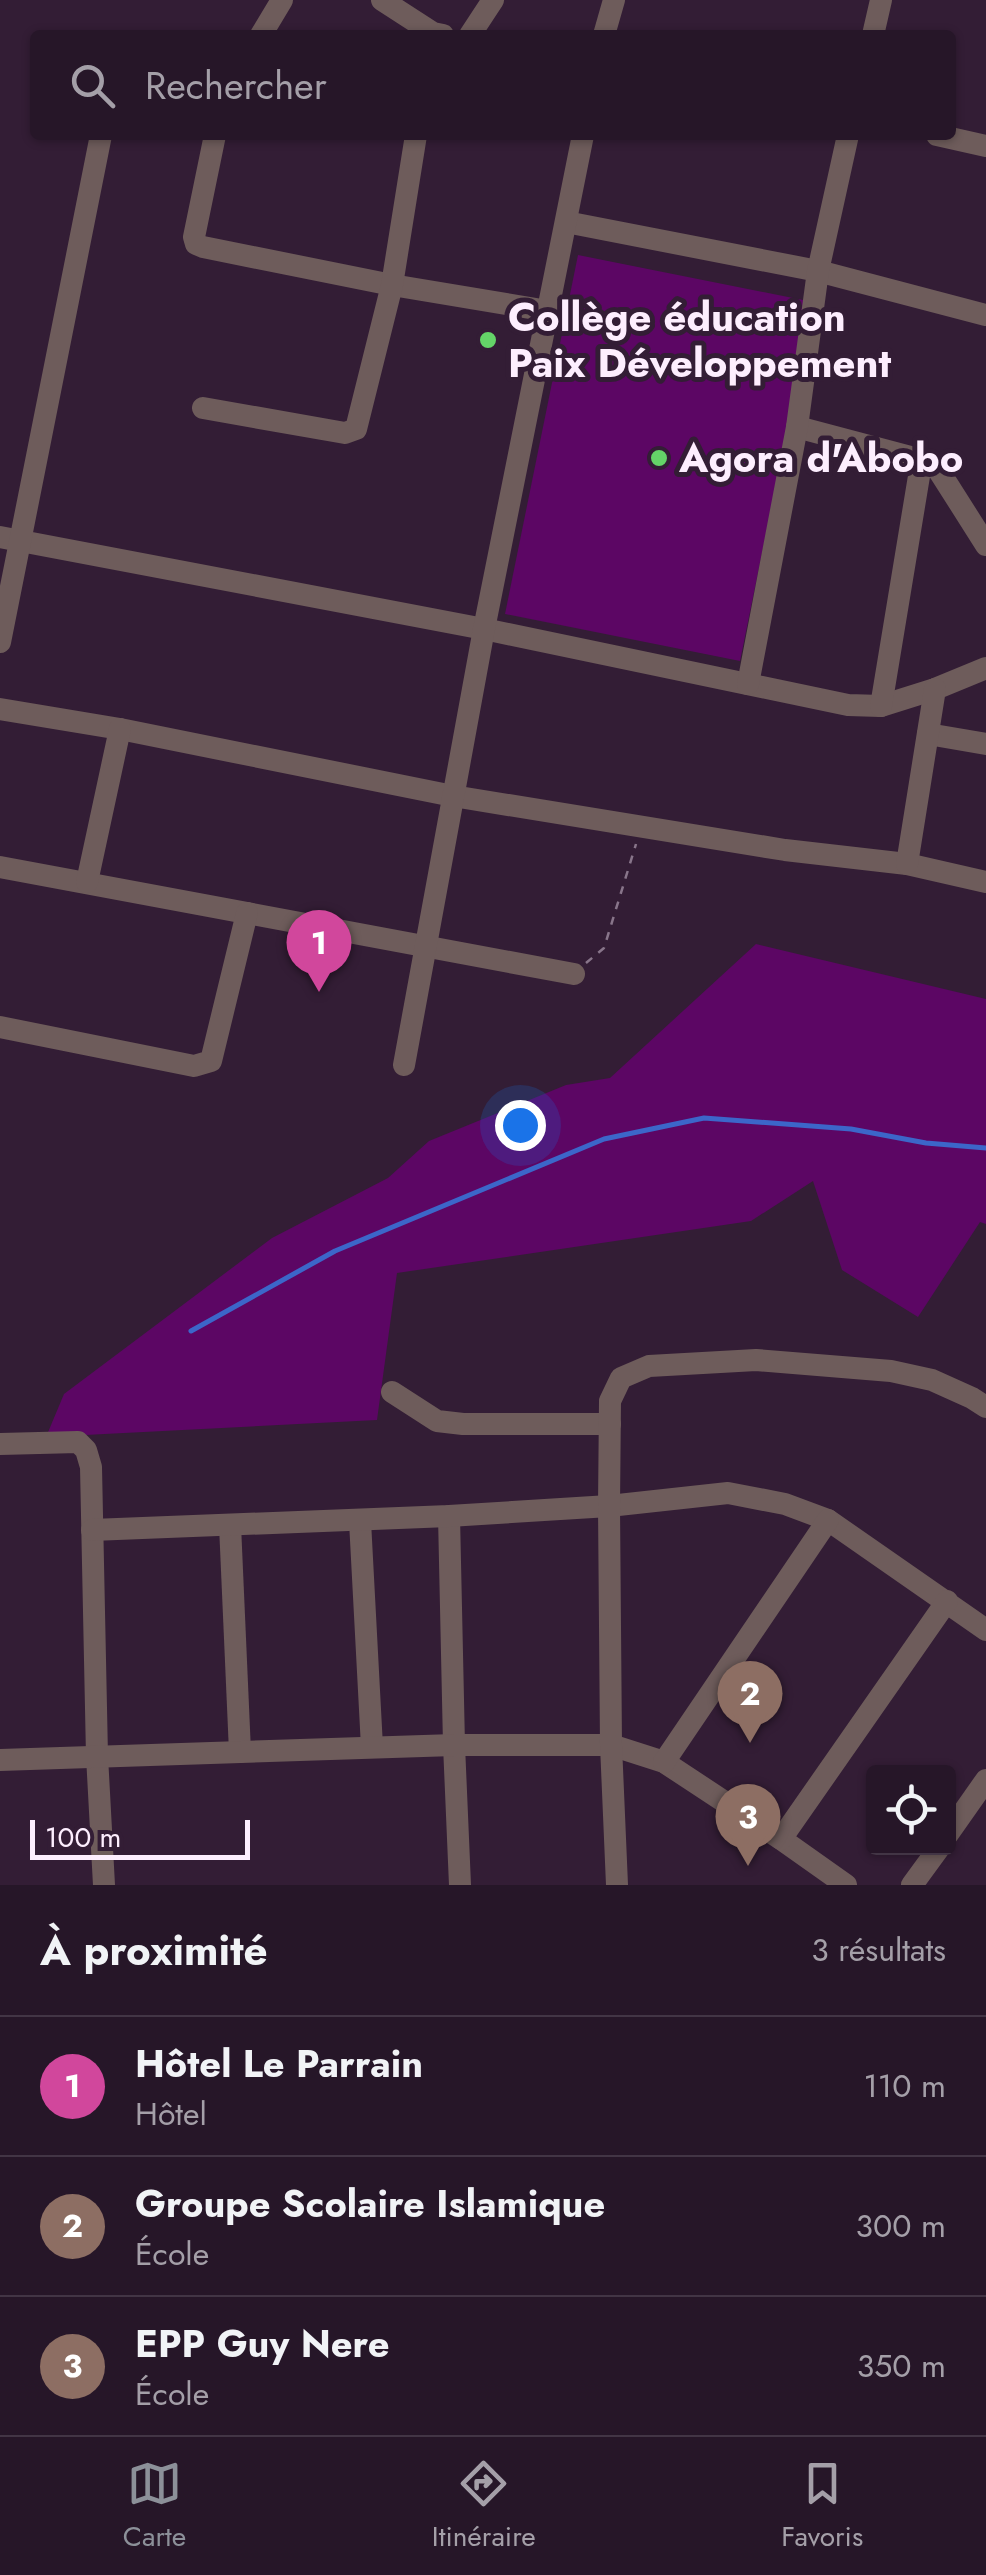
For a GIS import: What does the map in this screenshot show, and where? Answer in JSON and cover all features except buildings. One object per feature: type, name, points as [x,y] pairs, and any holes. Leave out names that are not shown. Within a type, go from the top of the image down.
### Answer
[{"type":"street","points":[[264,30],[282,0]]},
{"type":"street","points":[[382,0],[430,30]]},
{"type":"street","points":[[473,30],[493,0]]},
{"type":"street","points":[[605,30],[614,0]]},
{"type":"street","points":[[873,30],[881,0]]},
{"type":"street","points":[[956,139],[986,146]]},
{"type":"street","points":[[0,642],[10,538],[100,140]]},
{"type":"street","points":[[214,140],[194,237],[202,248],[548,311]]},
{"type":"street","points":[[204,408],[345,432],[356,429],[392,285],[415,140]]},
{"type":"street","points":[[404,1065],[484,629],[582,140]]},
{"type":"street","points":[[748,684],[797,427],[818,270],[847,140]]},
{"type":"street","points":[[566,222],[818,270],[986,315]]},
{"type":"street","points":[[797,427],[922,458],[939,472],[986,545]]},
{"type":"street","points":[[881,706],[922,458]]},
{"type":"street","points":[[10,538],[484,629],[848,706],[881,706],[986,668]]},
{"type":"street","points":[[907,864],[935,689]]},
{"type":"street","points":[[0,709],[453,796],[785,850],[907,864],[986,882]]},
{"type":"street","points":[[87,882],[120,729]]},
{"type":"street","points":[[928,734],[986,744]]},
{"type":"street","points":[[0,866],[574,974]]},
{"type":"street","points":[[0,1028],[194,1066],[211,1061],[247,913]]},
{"type":"street","points":[[616,1885],[611,1744],[610,1401],[621,1378],[649,1366],[756,1360],[891,1371],[932,1380],[986,1407]]},
{"type":"street","points":[[392,1392],[437,1421],[610,1424]]},
{"type":"street","points":[[0,1444],[69,1441],[83,1446],[91,1467],[104,1885]]},
{"type":"street","points":[[92,1530],[450,1516],[609,1506],[728,1493],[785,1504],[828,1520],[986,1630]]},
{"type":"street","points":[[450,1516],[460,1885]]},
{"type":"street","points":[[664,1762],[828,1520]]},
{"type":"street","points":[[360,1521],[372,1747]]},
{"type":"street","points":[[230,1526],[240,1752]]},
{"type":"street","points":[[781,1838],[948,1601]]},
{"type":"street","points":[[0,1760],[372,1747],[611,1744],[664,1762],[846,1885]]},
{"type":"street","points":[[956,1823],[986,1780]]},
{"type":"street","points":[[912,1885],[934,1855]]},
{"type":"path","points":[[574,974],[604,948],[637,840]]},
{"type":"shaded area","name":"Agora d'Abobo","points":[[578,255],[813,302],[740,661],[505,614]]},
{"type":"shaded area","points":[[756,944],[986,999],[986,1224],[980,1222],[918,1317],[842,1270],[813,1181],[751,1221],[397,1273],[377,1420],[46,1437],[64,1394],[272,1238],[388,1178],[429,1141],[566,1085],[610,1078]]},
{"type":"waterway","points":[[191,1331],[335,1251],[604,1139],[704,1118],[851,1129],[926,1143],[986,1148]]},
{"type":"place","name":"Collège éducation Paix Développement","points":[[488,340]]},
{"type":"place","name":"Agora d'Abobo","points":[[659,458]]},
{"type":"place","name":"Hôtel Le Parrain","points":[[319,992]]},
{"type":"place","name":"Groupe Scolaire Islamique","points":[[750,1743]]},
{"type":"place","name":"EPP Guy Nere","points":[[748,1866]]}]
